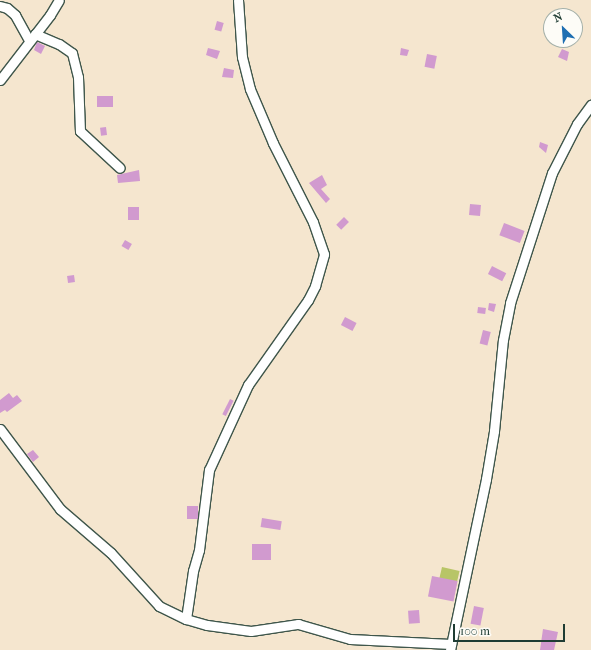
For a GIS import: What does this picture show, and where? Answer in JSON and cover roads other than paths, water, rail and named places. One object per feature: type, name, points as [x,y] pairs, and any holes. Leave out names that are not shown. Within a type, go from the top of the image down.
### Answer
[{"type":"street","points":[[0,80],[59,0]]},
{"type":"street","points":[[186,619],[193,571],[199,550],[209,470],[248,386],[308,300],[315,286],[324,254],[313,222],[273,143],[250,89],[242,52],[238,0]]},
{"type":"street","points":[[0,6],[8,8],[32,37],[59,44],[72,54],[78,77],[80,131],[120,168]]},
{"type":"street","points":[[0,429],[60,509],[111,553],[159,606],[186,619],[207,625],[251,631],[298,624],[350,639],[451,647],[486,479],[494,431],[503,340],[510,303],[552,173],[578,124],[591,105]]}]
